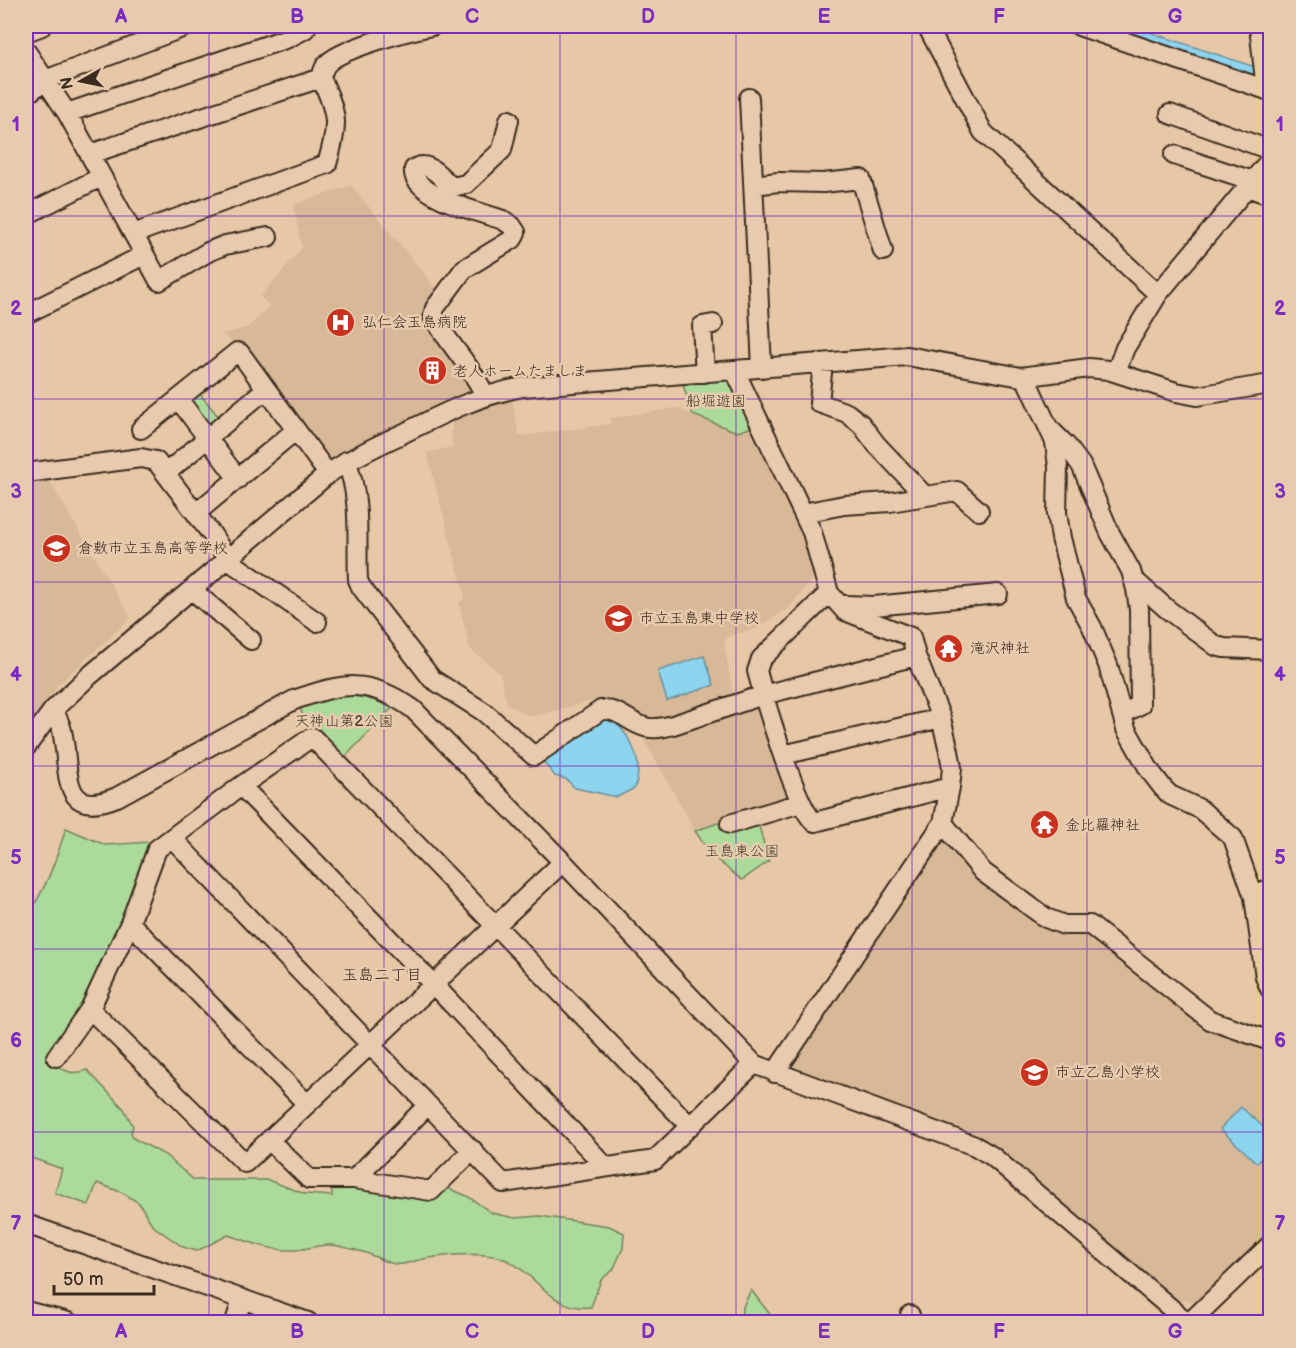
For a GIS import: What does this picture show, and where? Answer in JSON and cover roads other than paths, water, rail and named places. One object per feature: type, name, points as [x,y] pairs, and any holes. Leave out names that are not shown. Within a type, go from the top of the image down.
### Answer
[{"type":"street","points":[[26,32],[42,26]]},
{"type":"street","points":[[26,95],[45,81],[187,26]]},
{"type":"street","points":[[67,113],[288,38],[307,26]]},
{"type":"street","points":[[133,234],[327,164],[334,141],[336,122],[334,108],[321,78],[326,65],[336,56],[349,50],[432,26]]},
{"type":"street","points":[[927,26],[983,132],[1158,294]]},
{"type":"street","points":[[1079,26],[1268,90],[1259,26]]},
{"type":"street","points":[[26,51],[67,113],[159,280],[225,245],[268,237]]},
{"type":"street","points":[[90,154],[321,78]]},
{"type":"street","points":[[749,98],[762,368]]},
{"type":"street","points":[[1170,114],[1270,150]]},
{"type":"street","points":[[485,396],[457,348],[441,330],[433,316],[435,308],[464,269],[506,245],[513,239],[516,232],[503,220],[436,196],[420,186],[413,173],[417,166],[424,165],[452,187],[466,184],[502,150],[509,120]]},
{"type":"street","points":[[1174,155],[1250,184],[1270,195]]},
{"type":"street","points":[[1116,372],[1125,348],[1158,294],[1270,160]]},
{"type":"street","points":[[26,214],[101,177]]},
{"type":"street","points":[[754,185],[778,182],[823,183],[861,179],[883,251]]},
{"type":"street","points":[[26,314],[144,255]]},
{"type":"street","points":[[705,373],[702,326],[713,324]]},
{"type":"street","points":[[141,429],[237,352],[240,353],[328,474]]},
{"type":"street","points":[[26,747],[53,710],[88,677],[328,474],[346,461],[465,403],[485,396],[523,387],[907,356],[1024,377],[1089,368],[1116,372],[1176,392],[1197,396],[1270,384]]},
{"type":"street","points":[[823,363],[819,403],[847,413],[861,424],[876,444],[924,495]]},
{"type":"street","points":[[735,371],[812,532],[833,599],[845,611],[911,637],[916,656],[941,718],[952,768],[943,823],[775,1073]]},
{"type":"street","points":[[1024,377],[1055,442],[1058,466],[1057,513],[1069,570],[1076,598],[1092,627],[1108,665],[1126,729],[1143,760],[1163,788],[1170,795],[1200,809],[1233,838],[1254,897],[1264,977],[1270,989]]},
{"type":"street","points":[[166,473],[266,389]]},
{"type":"street","points":[[179,400],[238,479]]},
{"type":"street","points":[[1046,424],[1081,465],[1110,533],[1131,571],[1136,589],[1139,619],[1140,705],[1122,714]]},
{"type":"street","points":[[196,513],[296,430]]},
{"type":"street","points":[[26,473],[141,458],[156,461],[228,560],[317,622]]},
{"type":"street","points":[[346,461],[353,480],[356,502],[357,580],[361,587],[432,679],[484,712],[534,756],[602,710],[614,711],[640,726],[654,729],[674,725],[763,695],[916,656]]},
{"type":"street","points":[[803,513],[957,491],[980,511]]},
{"type":"street","points":[[1133,579],[1167,609],[1216,646],[1270,650]]},
{"type":"street","points":[[192,590],[251,640]]},
{"type":"street","points":[[950,787],[815,822],[811,820],[801,803],[783,755],[757,671],[761,659],[833,599],[874,606],[998,594]]},
{"type":"street","points":[[53,710],[62,729],[69,783],[79,800],[100,804],[117,797],[294,700],[344,686],[366,687],[382,691],[413,709],[754,1064],[925,1126],[975,1146],[992,1156],[1188,1323],[1270,1245]]},
{"type":"street","points":[[783,755],[941,718]]},
{"type":"street","points":[[56,1057],[90,1009],[130,923],[157,849],[241,786],[312,737],[690,1126]]},
{"type":"street","points":[[241,786],[605,1166]]},
{"type":"street","points":[[730,824],[801,803]]},
{"type":"street","points":[[943,823],[983,872],[1046,918],[1064,925],[1090,925],[1210,1020],[1270,1041]]},
{"type":"street","points":[[172,838],[503,1183],[654,1160],[754,1064]]},
{"type":"street","points":[[90,1009],[245,1163],[562,862]]},
{"type":"street","points":[[1254,897],[1270,888]]},
{"type":"street","points":[[130,923],[307,1104]]},
{"type":"street","points":[[354,1179],[428,1105]]},
{"type":"street","points":[[269,1140],[309,1179],[354,1179],[431,1191],[472,1150]]},
{"type":"street","points":[[26,1224],[309,1323]]},
{"type":"street","points":[[235,1323],[242,1300]]},
{"type":"street","points":[[26,1311],[68,1323]]},
{"type":"water","points":[[1107,26],[1131,26],[1270,72],[1270,81]]},
{"type":"water","points":[[704,656],[714,685],[667,701],[658,671]]},
{"type":"water","points":[[603,713],[627,736],[636,755],[638,766],[635,788],[617,797],[575,788],[566,779],[555,776],[540,758]]},
{"type":"water","points":[[1241,1107],[1270,1133],[1270,1147],[1257,1163],[1220,1129]]},
{"type":"place","name":"弘仁会玉島病院","points":[[341,322]]},
{"type":"place","name":"老人ホームたましま","points":[[432,371]]},
{"type":"place","name":"倉敷市立玉島高等学校","points":[[57,548]]},
{"type":"place","name":"市立玉島東中学校","points":[[618,618]]},
{"type":"place","name":"滝沢神社","points":[[949,648]]},
{"type":"place","name":"金比羅神社","points":[[1044,825]]},
{"type":"place","name":"市立乙島小学校","points":[[1034,1072]]},
{"type":"district","name":"玉島二丁目","points":[[382,975]]},
{"type":"park label","name":"船堀遊園","points":[[716,401]]},
{"type":"park label","name":"天神山第2公園","points":[[344,721]]},
{"type":"park label","name":"玉島東公園","points":[[742,851]]}]
